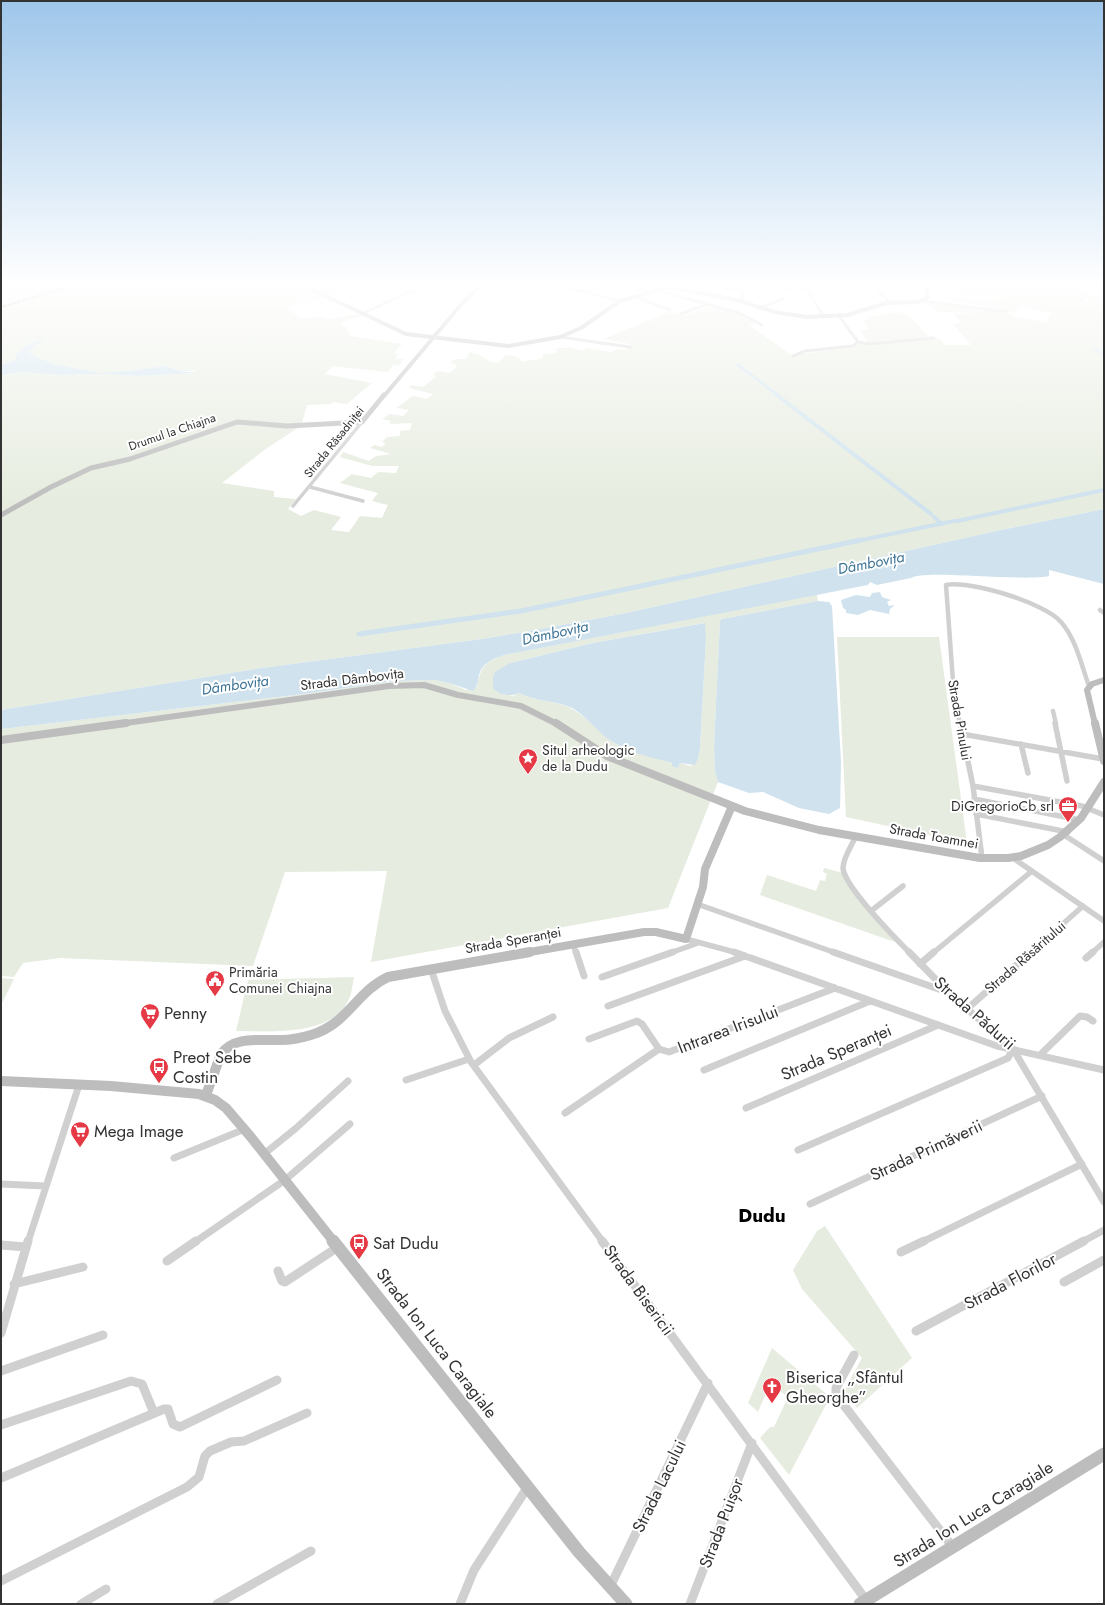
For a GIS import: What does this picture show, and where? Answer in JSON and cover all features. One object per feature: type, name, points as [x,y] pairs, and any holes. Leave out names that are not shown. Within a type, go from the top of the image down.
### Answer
[{"type":"main road","name":"Strada Răsadniței","points":[[362,422],[419,356]]},
{"type":"main road","name":"Drumul la Chiajna","points":[[1,515],[60,482],[96,467],[122,461],[237,422],[287,426],[362,422]]},
{"type":"main road","points":[[1104,680],[1089,686],[1087,694],[1104,760]]},
{"type":"main road","name":"Strada Dâmbovița","points":[[1,740],[389,686],[415,684],[424,685],[458,695],[496,701],[530,709],[552,720],[602,753],[732,806]]},
{"type":"main road","name":"Strada Toamnei","points":[[732,806],[776,820],[856,836],[982,858],[1013,858],[1034,852],[1066,834],[1081,820],[1104,782]]},
{"type":"main road","points":[[686,939],[702,887],[705,869],[732,806]]},
{"type":"main road","name":"Strada Speranței","points":[[206,1095],[222,1053],[229,1046],[242,1041],[285,1040],[316,1033],[332,1026],[345,1017],[380,980],[388,977],[649,932],[686,939]]},
{"type":"main road","name":"Strada Ion Luca Caragiale","points":[[1,1081],[179,1091],[206,1095],[226,1108],[245,1129],[527,1488],[610,1588],[626,1604]]},
{"type":"main road","name":"Strada Ion Luca Caragiale","points":[[865,1603],[1104,1454]]},
{"type":"street","name":"Strada Răsadniței","points":[[293,506],[362,422]]},
{"type":"street","points":[[310,487],[363,501]]},
{"type":"street","name":"Strada Pinului","points":[[982,858],[973,786],[952,676],[946,591],[948,583],[984,588],[1045,610],[1056,616],[1072,638],[1089,686]]},
{"type":"street","points":[[1053,711],[1067,781]]},
{"type":"street","points":[[962,734],[1062,751],[1104,760]]},
{"type":"street","points":[[1021,744],[1028,773]]},
{"type":"street","points":[[973,786],[1088,808],[1104,815]]},
{"type":"street","points":[[974,799],[1081,820]]},
{"type":"street","points":[[976,814],[1066,834],[1104,861]]},
{"type":"street","name":"Strada Pădurii","points":[[856,836],[843,869],[853,890],[870,911],[949,993],[1013,1049],[1104,1070]]},
{"type":"street","points":[[1013,858],[1104,921]]},
{"type":"street","points":[[920,964],[1032,871]]},
{"type":"street","points":[[870,911],[903,886]]},
{"type":"street","points":[[697,904],[949,993]]},
{"type":"street","name":"Strada Răsăritului","points":[[966,1009],[1083,906]]},
{"type":"street","name":"Strada Speranței","points":[[686,939],[745,955],[997,1046],[1013,1049]]},
{"type":"street","points":[[1086,958],[1104,942]]},
{"type":"street","points":[[602,977],[699,943]]},
{"type":"street","points":[[573,944],[584,976]]},
{"type":"street","points":[[608,1006],[745,955]]},
{"type":"street","name":"Strada Bisericii","points":[[431,969],[446,1016],[472,1062],[752,1443],[865,1603]]},
{"type":"street","name":"Intrarea Irisului","points":[[589,1039],[637,1021],[642,1024],[659,1049],[669,1052],[835,988]]},
{"type":"street","points":[[704,1070],[870,1001]]},
{"type":"street","points":[[1040,1055],[1080,1016],[1087,1017],[1093,1021]]},
{"type":"street","points":[[406,1080],[472,1062],[509,1038],[553,1017]]},
{"type":"street","name":"Strada Speranței","points":[[746,1108],[938,1025]]},
{"type":"street","points":[[565,1113],[659,1049]]},
{"type":"street","points":[[1013,1049],[1104,1202]]},
{"type":"street","points":[[798,1150],[1008,1058],[1013,1049]]},
{"type":"street","points":[[264,1154],[295,1130],[348,1081]]},
{"type":"street","points":[[1,1331],[14,1284],[45,1186],[79,1085]]},
{"type":"street","name":"Strada Primăverii","points":[[810,1204],[1042,1096]]},
{"type":"street","points":[[168,1261],[285,1180],[350,1124]]},
{"type":"street","points":[[174,1158],[245,1129]]},
{"type":"street","points":[[901,1252],[1082,1164]]},
{"type":"street","points":[[1,1184],[45,1186]]},
{"type":"street","name":"Strada Florilor","points":[[916,1331],[1104,1230]]},
{"type":"street","points":[[1,1244],[26,1247]]},
{"type":"street","points":[[278,1271],[282,1281],[285,1282],[338,1247]]},
{"type":"street","points":[[1064,1282],[1104,1260]]},
{"type":"street","points":[[14,1284],[84,1268]]},
{"type":"street","points":[[1,1371],[103,1335]]},
{"type":"street","points":[[854,1355],[836,1388],[836,1395],[953,1547]]},
{"type":"street","points":[[1,1478],[166,1408],[173,1424],[180,1427],[277,1380]]},
{"type":"street","points":[[1,1425],[131,1381],[142,1384],[154,1413]]},
{"type":"street","name":"Strada Lacului","points":[[610,1588],[708,1384]]},
{"type":"street","points":[[1,1582],[193,1483],[199,1477],[205,1456],[210,1451],[231,1442],[244,1442],[307,1413]]},
{"type":"street","name":"Strada Puișor","points":[[690,1604],[752,1443]]},
{"type":"street","points":[[460,1604],[474,1570],[527,1488]]},
{"type":"street","points":[[217,1604],[311,1551]]},
{"type":"street","points":[[81,1604],[106,1590]]},
{"type":"shaded area","points":[[1,356],[19,356],[15,360],[1,365]]},
{"type":"shaded area","points":[[34,356],[397,356],[395,359],[403,359],[399,366],[394,365],[387,372],[333,366],[325,374],[372,383],[347,404],[333,402],[331,404],[307,405],[301,426],[267,448],[222,483],[274,491],[274,497],[296,499],[288,509],[301,516],[314,510],[341,517],[331,530],[349,532],[360,516],[382,518],[388,505],[372,501],[378,493],[340,483],[352,474],[371,478],[378,472],[396,473],[399,466],[372,466],[340,457],[343,452],[369,461],[376,456],[391,454],[370,448],[374,445],[382,447],[386,443],[382,442],[387,437],[400,436],[400,431],[410,430],[412,423],[392,424],[389,423],[391,421],[382,419],[390,414],[403,416],[409,410],[396,408],[413,396],[427,399],[433,394],[409,388],[411,385],[423,387],[437,376],[433,375],[437,371],[450,373],[457,366],[450,362],[456,359],[466,359],[468,356],[480,356],[491,362],[498,363],[505,356],[518,357],[522,362],[543,358],[543,356],[1104,356],[1104,509],[1001,530],[626,613],[541,629],[482,639],[262,668],[1,710],[1,375],[21,372],[61,375],[104,374],[137,376],[179,373],[190,374],[196,371],[180,371],[165,366],[100,373],[54,364]]},
{"type":"shaded area","points":[[817,594],[818,601],[722,619],[720,621],[714,746],[715,771],[718,782],[668,908],[371,962],[387,871],[285,872],[253,966],[60,958],[23,963],[14,977],[1,976],[1,729],[295,695],[396,681],[435,680],[449,683],[466,690],[477,687],[480,674],[487,663],[504,655]],"holes":[[[704,623],[706,639],[700,748],[698,759],[691,766],[680,763],[678,768],[666,761],[618,745],[567,706],[532,698],[519,693],[513,696],[497,692],[494,688],[493,677],[510,663],[593,643]]]},
{"type":"shaded area","points":[[837,637],[939,637],[967,843],[846,817]]},
{"type":"shaded area","points":[[824,868],[843,873],[895,942],[760,895],[767,875],[816,891],[820,880],[825,881],[827,874],[823,872]]},
{"type":"shaded area","points":[[354,977],[348,1001],[339,1013],[328,1021],[298,1030],[236,1031],[248,980]]},
{"type":"shaded area","points":[[1,978],[14,979],[1,1005]]},
{"type":"shaded area","points":[[825,1226],[912,1358],[857,1408],[844,1391],[862,1358],[802,1289],[793,1270],[817,1231]]},
{"type":"shaded area","points":[[772,1348],[830,1397],[789,1475],[760,1438],[770,1427],[774,1427],[788,1397],[770,1384],[758,1412],[748,1403]]},
{"type":"water","points":[[16,356],[34,356],[54,364],[100,373],[165,366],[180,371],[199,373],[137,376],[104,374],[61,375],[21,372],[1,375],[1,365],[15,360]]},
{"type":"water","name":"Dâmbovița","points":[[1104,509],[1104,584],[1049,570],[1049,576],[1036,577],[1018,578],[934,575],[919,576],[877,585],[870,582],[868,585],[504,655],[486,663],[480,671],[477,686],[473,691],[435,680],[396,681],[295,695],[1,729],[1,710],[262,668],[482,639],[541,629],[626,613],[1001,530]]},
{"type":"water","points":[[880,592],[882,597],[891,600],[887,602],[889,606],[895,605],[890,609],[889,614],[870,610],[858,615],[846,613],[846,610],[843,608],[841,600],[856,595],[870,597],[872,593]]},
{"type":"water","points":[[818,601],[829,602],[832,606],[841,762],[840,808],[829,814],[799,808],[763,792],[749,793],[718,782],[715,771],[714,746],[720,621],[722,619]]},
{"type":"water","points":[[705,623],[706,639],[700,748],[695,765],[680,763],[678,768],[672,766],[672,763],[622,747],[598,731],[582,715],[572,708],[532,698],[519,693],[505,695],[493,688],[493,677],[495,672],[510,663],[593,643]]},
{"type":"waterway","points":[[738,365],[779,396]]},
{"type":"waterway","points":[[777,395],[931,514]]},
{"type":"waterway","points":[[957,521],[1104,490]]},
{"type":"waterway","points":[[934,517],[942,524]]},
{"type":"waterway","points":[[942,524],[954,521]]},
{"type":"waterway","points":[[857,541],[942,524]]},
{"type":"waterway","points":[[359,634],[521,611],[861,540]]},
{"type":"place","name":"Situl arheologic de la Dudu","points":[[528,775]]},
{"type":"place","name":"DiGregorioCb srl","points":[[1068,823]]},
{"type":"place","name":"Primăria Comunei Chiajna","points":[[215,997]]},
{"type":"place","name":"Penny","points":[[150,1030]]},
{"type":"place","name":"Preot Sebe Costin","points":[[159,1084]]},
{"type":"place","name":"Mega Image","points":[[80,1148]]},
{"type":"place","name":"Sat Dudu","points":[[359,1260]]},
{"type":"place","name":"Biserica „Sfântul Gheorghe”","points":[[772,1404]]},
{"type":"district","name":"Dudu","points":[[762,1215]]}]
